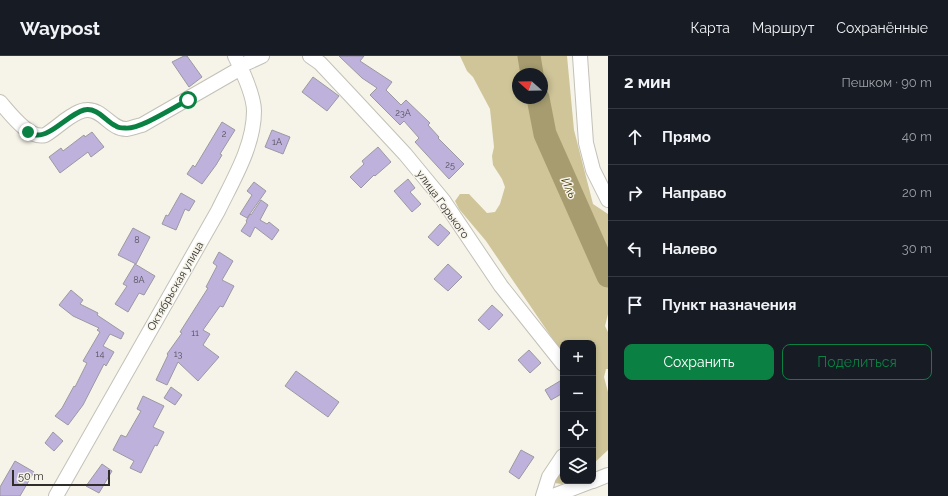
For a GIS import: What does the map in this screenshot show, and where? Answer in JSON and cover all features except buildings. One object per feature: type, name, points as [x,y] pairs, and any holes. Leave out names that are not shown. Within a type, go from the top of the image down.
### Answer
[{"type":"street","points":[[0,102],[28,132],[36,135],[45,135],[72,116],[85,110],[92,110],[104,116],[116,126],[127,129],[142,125],[239,63],[262,56]]},
{"type":"street","name":"улица Горького","points":[[310,56],[320,63],[405,154],[443,200],[501,286],[560,360]]},
{"type":"street","points":[[580,56],[586,143],[593,170],[608,200]]},
{"type":"street","name":"Октябрьская улица","points":[[56,496],[218,211],[242,162],[252,131],[254,109],[249,88],[239,63]]},
{"type":"street","points":[[543,496],[549,477],[560,460]]},
{"type":"street","points":[[596,480],[608,476]]},
{"type":"street","points":[[553,496],[584,484]]},
{"type":"shaded area","points":[[460,56],[567,56],[574,130],[593,204],[608,214],[608,314],[605,326],[608,332],[608,369],[606,369],[604,377],[608,392],[608,450],[596,461],[596,340],[560,340],[560,350],[486,241],[459,209],[455,201],[460,194],[469,194],[487,213],[495,212],[500,204],[505,187],[493,165],[492,156],[494,147],[490,109],[473,77],[467,71]]},
{"type":"shaded area","points":[[560,472],[560,484],[554,483]]},
{"type":"waterway","name":"Иль","points":[[529,56],[531,68]]},
{"type":"waterway","name":"Иль","points":[[539,104],[545,134],[608,276]]},
{"type":"route","points":[[28,132],[36,135],[45,135],[72,116],[85,110],[92,110],[104,116],[116,126],[127,129],[142,125],[188,100]]}]
